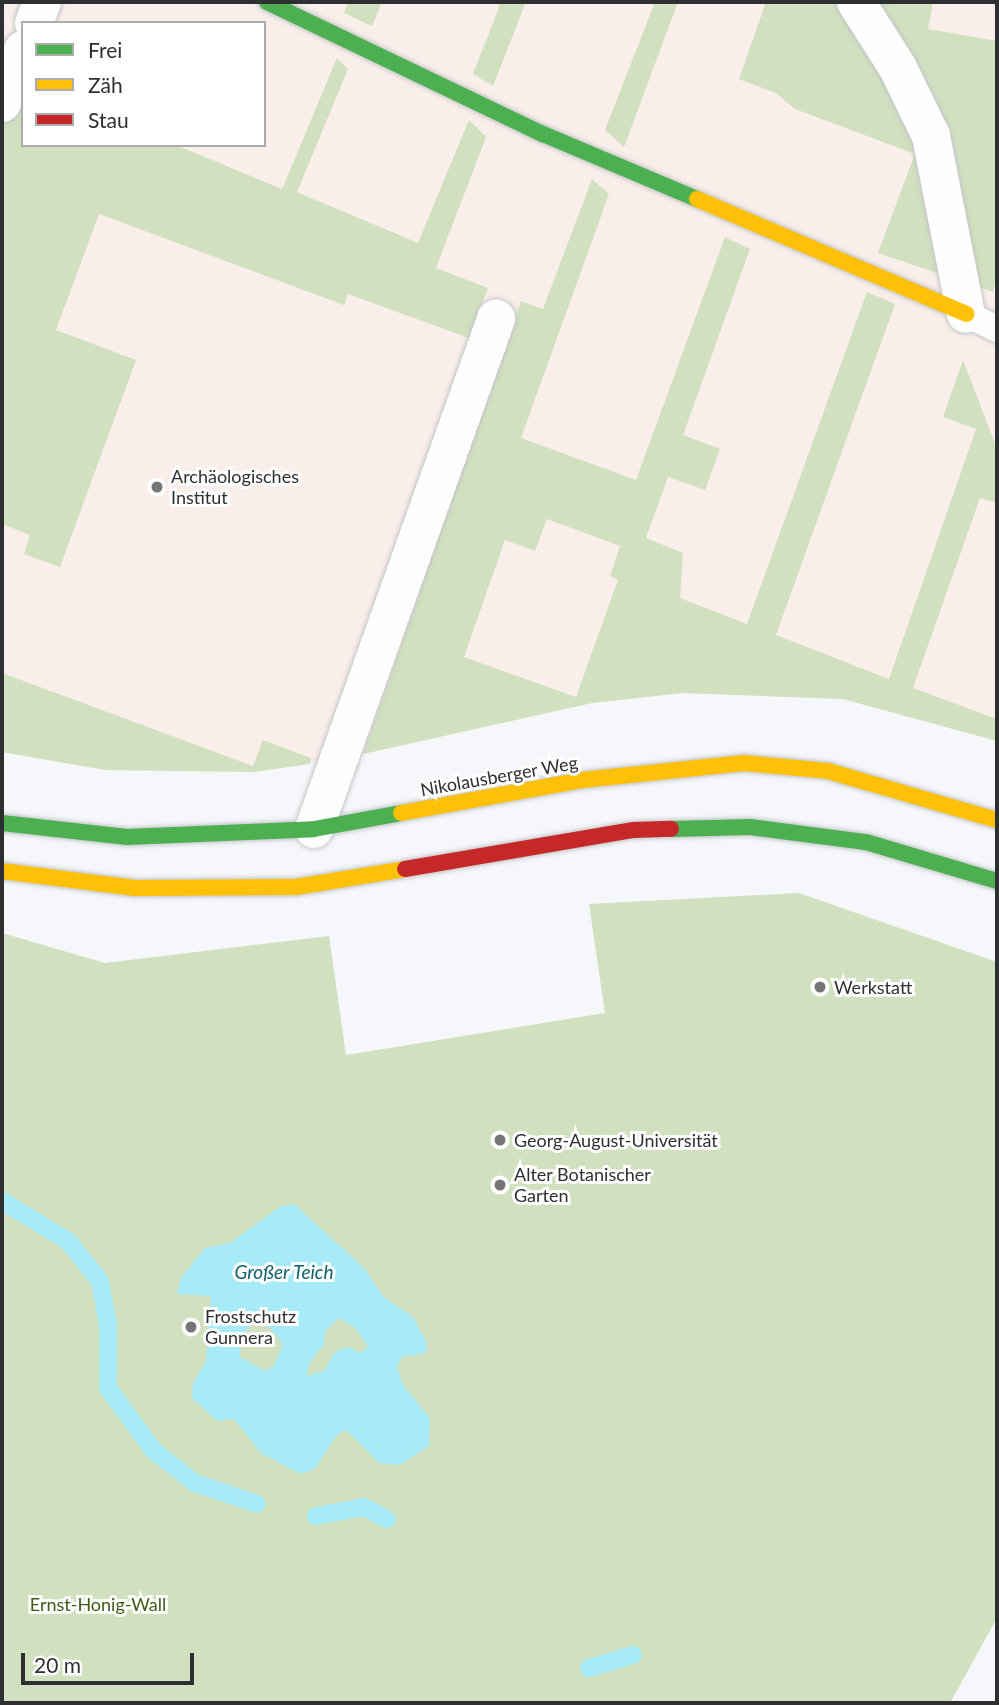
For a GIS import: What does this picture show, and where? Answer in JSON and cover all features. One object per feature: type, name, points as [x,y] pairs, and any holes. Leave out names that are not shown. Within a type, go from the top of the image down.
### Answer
[{"type":"street","points":[[35,21],[42,2]]},
{"type":"street","points":[[267,2],[542,134],[981,321]]},
{"type":"street","points":[[856,2],[898,68],[931,136],[981,321]]},
{"type":"street","points":[[2,103],[21,55]]},
{"type":"street","points":[[314,830],[496,319]]},
{"type":"street","name":"Nikolausberger Weg","points":[[2,822],[127,837],[314,830],[582,780],[744,763],[828,771],[997,820]]},
{"type":"street","points":[[2,871],[135,888],[296,887],[634,830],[750,827],[866,842],[997,881]]},
{"type":"shaded area","points":[[2,2],[997,2],[997,277],[994,292],[997,294],[997,741],[843,699],[683,693],[592,703],[363,754],[254,772],[105,770],[2,752]]},
{"type":"green space","points":[[348,2],[382,2],[372,26],[344,13]]},
{"type":"green space","points":[[501,2],[526,2],[493,86],[473,74]]},
{"type":"green space","points":[[655,2],[678,2],[624,147],[605,130]]},
{"type":"green space","points":[[766,2],[933,2],[928,29],[997,41],[997,277],[993,292],[878,253],[915,154],[795,109],[776,93],[739,79]]},
{"type":"green space","points":[[337,58],[348,69],[297,192],[418,243],[469,120],[486,137],[436,268],[488,288],[469,338],[348,294],[344,305],[99,214],[56,330],[136,360],[60,567],[24,554],[30,535],[2,524],[2,107],[21,99],[21,147],[181,147],[282,189]]},
{"type":"green space","points":[[592,179],[609,194],[521,438],[636,480],[725,237],[750,249],[683,435],[720,449],[705,490],[668,477],[646,538],[683,553],[680,598],[747,624],[867,292],[895,304],[776,635],[889,679],[976,429],[943,417],[963,360],[997,449],[997,503],[980,498],[913,688],[997,719],[997,741],[843,699],[683,693],[592,703],[363,754],[521,301],[543,309]],"holes":[[[547,519],[620,546],[610,576],[618,580],[576,697],[464,657],[505,540],[535,551]]]},
{"type":"green space","points":[[2,673],[253,766],[263,740],[311,758],[310,764],[254,772],[105,770],[2,752]]},
{"type":"green space","name":"Alter Botanischer Garten","points":[[799,893],[997,962],[997,1618],[950,1703],[2,1703],[2,933],[105,963],[329,936],[346,1055],[605,1013],[589,904]]},
{"type":"water","name":"Großer Teich","points":[[294,1204],[364,1268],[384,1297],[413,1317],[427,1343],[426,1353],[402,1357],[397,1367],[403,1385],[430,1418],[429,1446],[400,1465],[379,1463],[346,1430],[336,1436],[315,1469],[300,1474],[261,1453],[234,1419],[217,1421],[192,1398],[193,1383],[206,1361],[211,1296],[177,1294],[181,1278],[205,1248],[230,1243],[281,1206]],"holes":[[[339,1318],[355,1328],[368,1346],[361,1353],[347,1347],[335,1352],[324,1371],[307,1376],[309,1364],[324,1344],[325,1331]],[[255,1321],[271,1329],[283,1344],[274,1366],[265,1371],[240,1357],[240,1339]]]},
{"type":"waterway","points":[[2,1201],[68,1241],[100,1281],[108,1325],[108,1388],[154,1451],[195,1483],[257,1504]]},
{"type":"waterway","points":[[316,1516],[364,1507],[387,1519]]},
{"type":"waterway","points":[[589,1668],[633,1655]]},
{"type":"traffic: fast","points":[[267,2],[543,134],[697,199]]},
{"type":"traffic: fast","points":[[2,823],[127,837],[314,829],[401,813]]},
{"type":"traffic: fast","points":[[671,829],[750,827],[866,842],[997,881]]},
{"type":"traffic: slow","points":[[697,199],[966,314]]},
{"type":"traffic: slow","points":[[401,813],[582,780],[744,763],[828,771],[997,820]]},
{"type":"traffic: slow","points":[[2,871],[135,888],[296,887],[405,869]]},
{"type":"traffic: jam","points":[[405,869],[634,830],[671,829]]},
{"type":"place","name":"Archäologisches Institut","points":[[157,487]]},
{"type":"place","name":"Werkstatt","points":[[820,987]]},
{"type":"place","name":"Georg-August-Universität","points":[[500,1140]]},
{"type":"place","name":"Alter Botanischer Garten","points":[[500,1185]]},
{"type":"place","name":"Frostschutz Gunnera","points":[[191,1327]]},
{"type":"park label","name":"Ernst-Honig-Wall","points":[[98,1604]]}]
